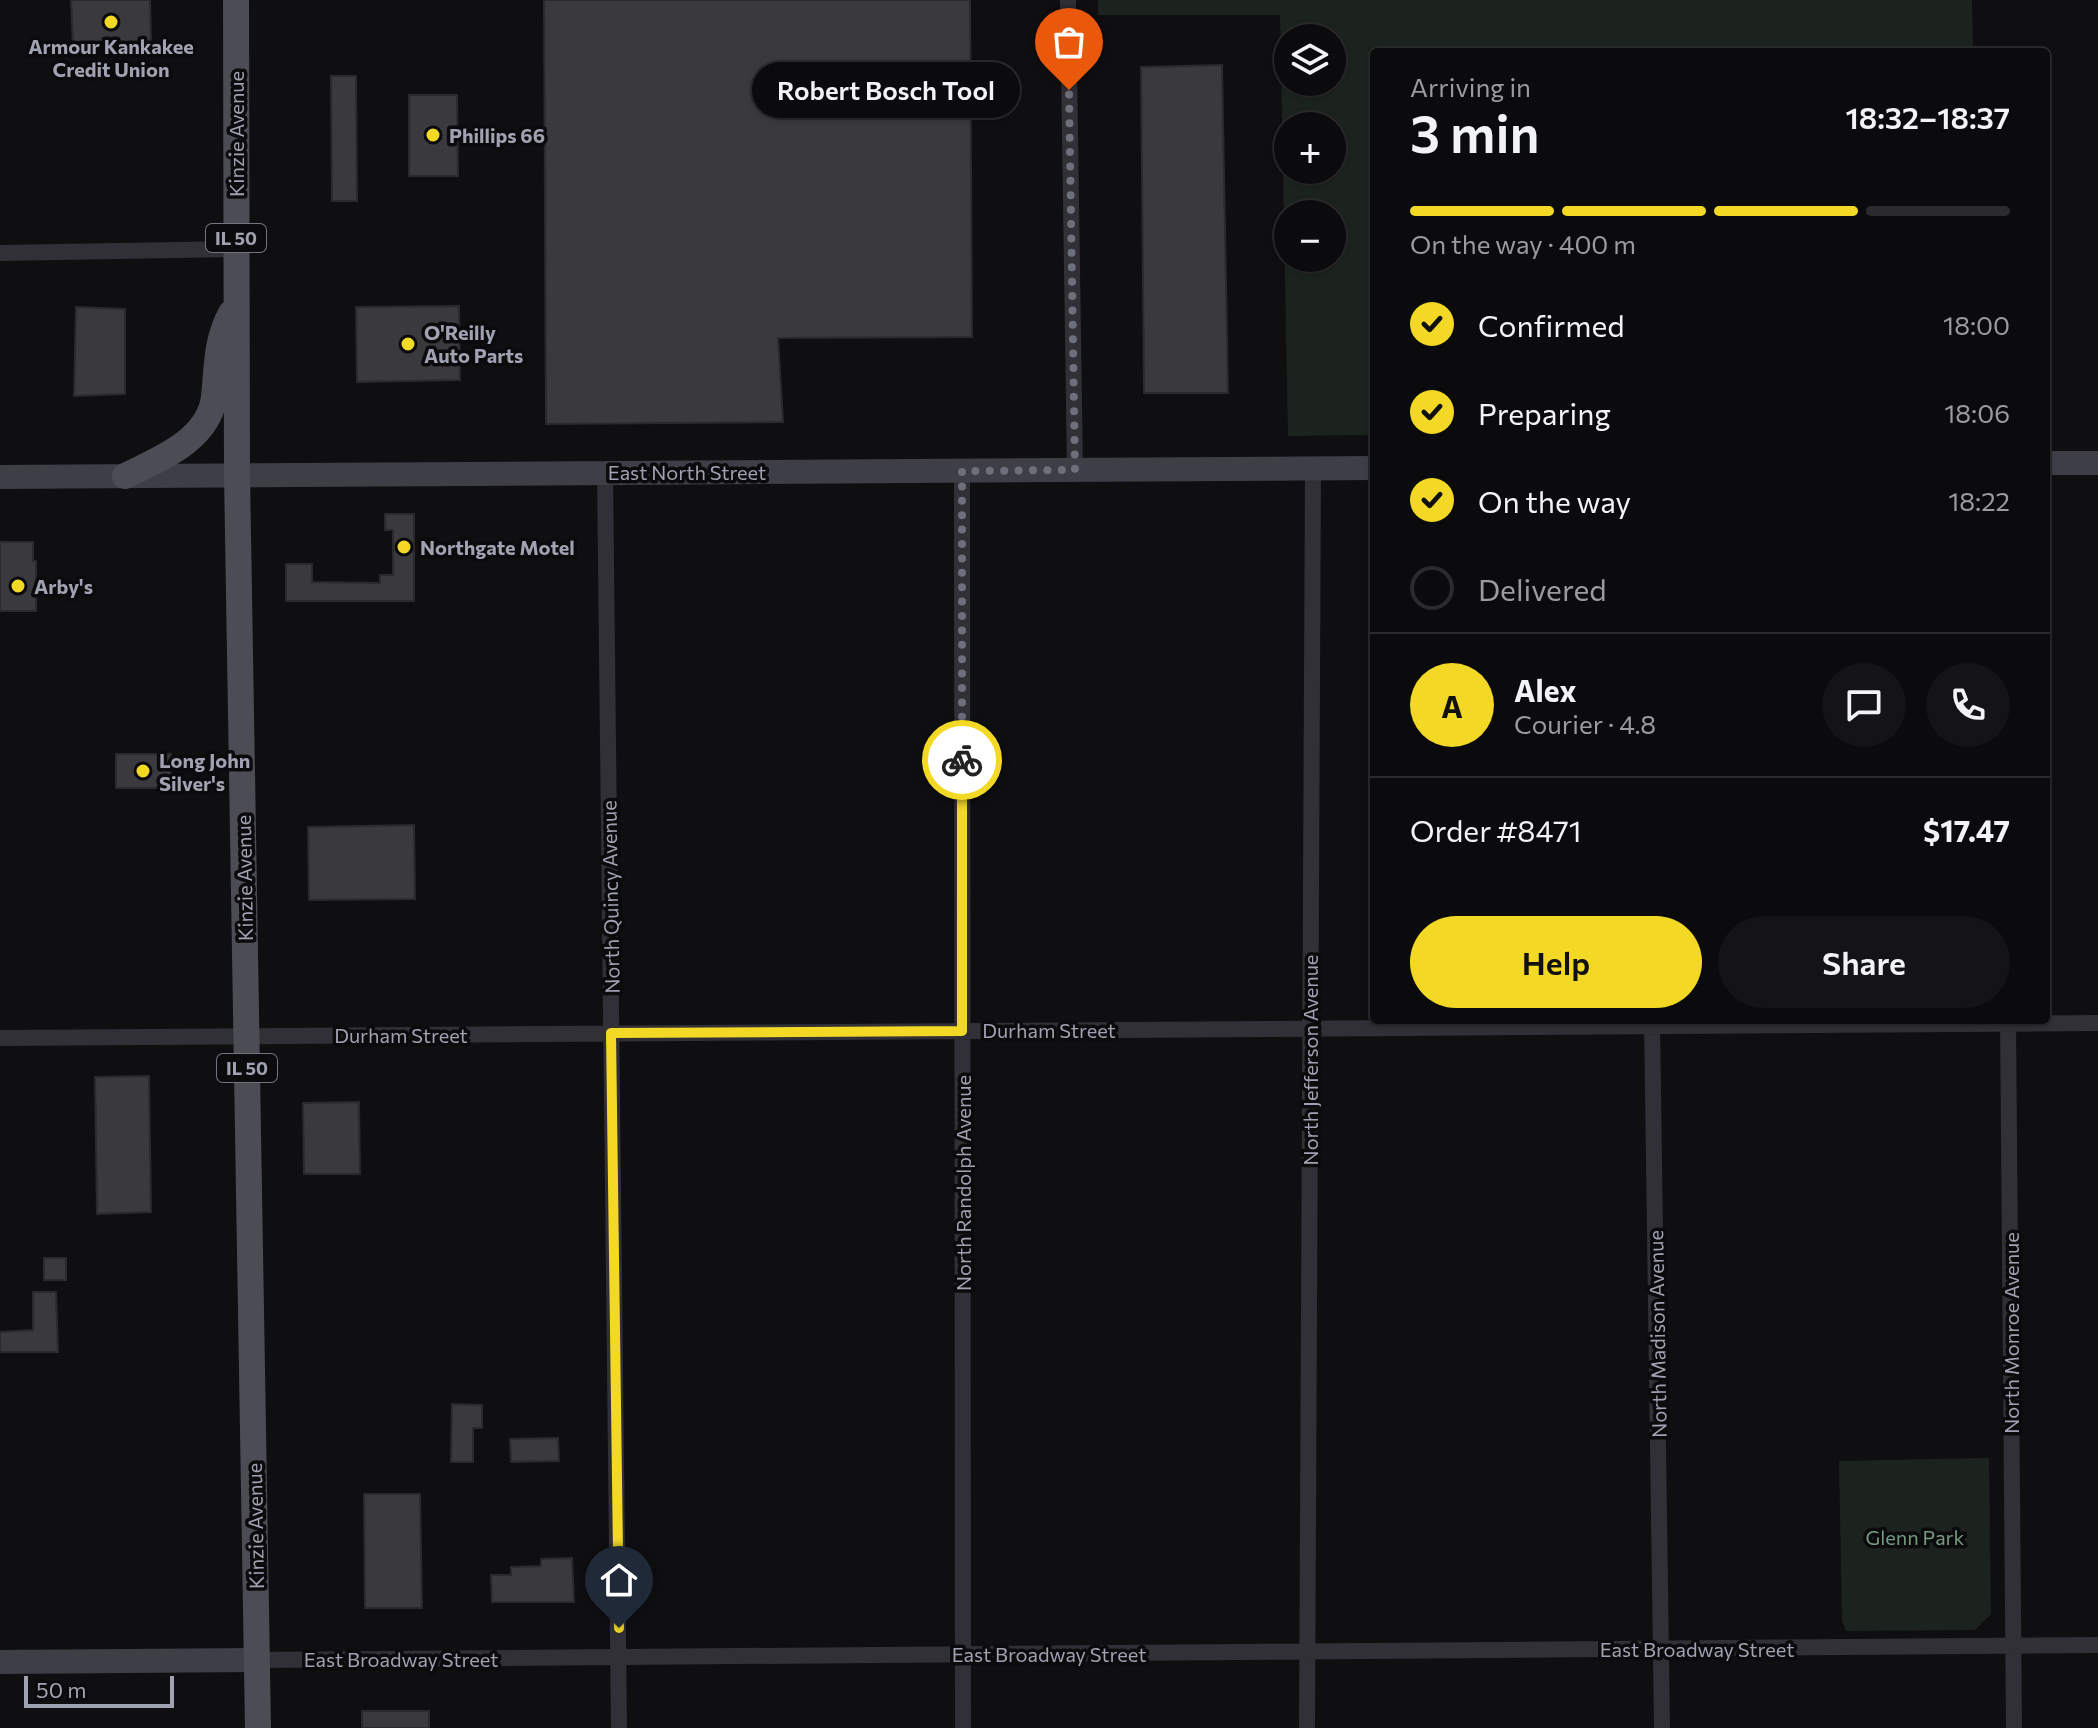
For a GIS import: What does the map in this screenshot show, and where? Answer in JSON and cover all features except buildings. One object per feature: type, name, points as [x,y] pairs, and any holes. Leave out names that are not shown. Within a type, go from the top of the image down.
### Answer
[{"type":"main road","name":"Kinzie Avenue","points":[[236,0],[237,475],[257,1660]]},
{"type":"main road","points":[[125,476],[171,453],[190,438],[207,416],[213,402],[221,331],[236,303]]},
{"type":"main road","name":"IL 50","points":[[257,1660],[258,1728]]},
{"type":"street","points":[[1068,0],[1075,470]]},
{"type":"street","points":[[0,253],[236,249]]},
{"type":"street","points":[[2050,463],[2098,463]]},
{"type":"street","name":"North Jefferson Avenue","points":[[1307,1728],[1313,468]]},
{"type":"street","name":"East North Street","points":[[0,477],[1370,468]]},
{"type":"street","name":"North Randolph Avenue","points":[[962,471],[963,1728]]},
{"type":"street","name":"North Quincy Avenue","points":[[605,473],[619,1728]]},
{"type":"street","name":"Durham Street","points":[[2050,1022],[2098,1023]]},
{"type":"street","name":"Durham Street","points":[[0,1038],[1584,1024]]},
{"type":"street","name":"North Madison Avenue","points":[[1652,1024],[1662,1728]]},
{"type":"street","name":"North Monroe Avenue","points":[[2008,1024],[2014,1728]]},
{"type":"street","name":"East Broadway Street","points":[[0,1662],[2098,1645]]},
{"type":"green space","points":[[1098,0],[1972,0],[1973,48],[1370,48],[1370,435],[1288,436],[1285,272],[1346,272],[1346,200],[1284,200],[1283,184],[1346,184],[1346,112],[1282,112],[1282,96],[1346,96],[1346,24],[1280,24],[1280,15],[1098,15]]},
{"type":"green space","name":"Glenn Park","points":[[1989,1458],[1991,1614],[1975,1630],[1846,1631],[1842,1620],[1839,1461]]},
{"type":"way so far","points":[[962,760],[962,471],[1075,470],[1069,90]]},
{"type":"place","name":"Armour Kankakee Credit Union","points":[[111,22]]},
{"type":"place","name":"Robert Bosch Tool","points":[[1069,90]]},
{"type":"place","name":"Phillips 66","points":[[433,135]]},
{"type":"place","name":"O'Reilly Auto Parts","points":[[408,344]]},
{"type":"place","name":"Northgate Motel","points":[[404,547]]},
{"type":"place","name":"Arby's","points":[[18,586]]},
{"type":"place","name":"Long John Silver's","points":[[143,771]]},
{"type":"route","points":[[619,1628],[611,1033],[962,1031],[962,760]]}]
